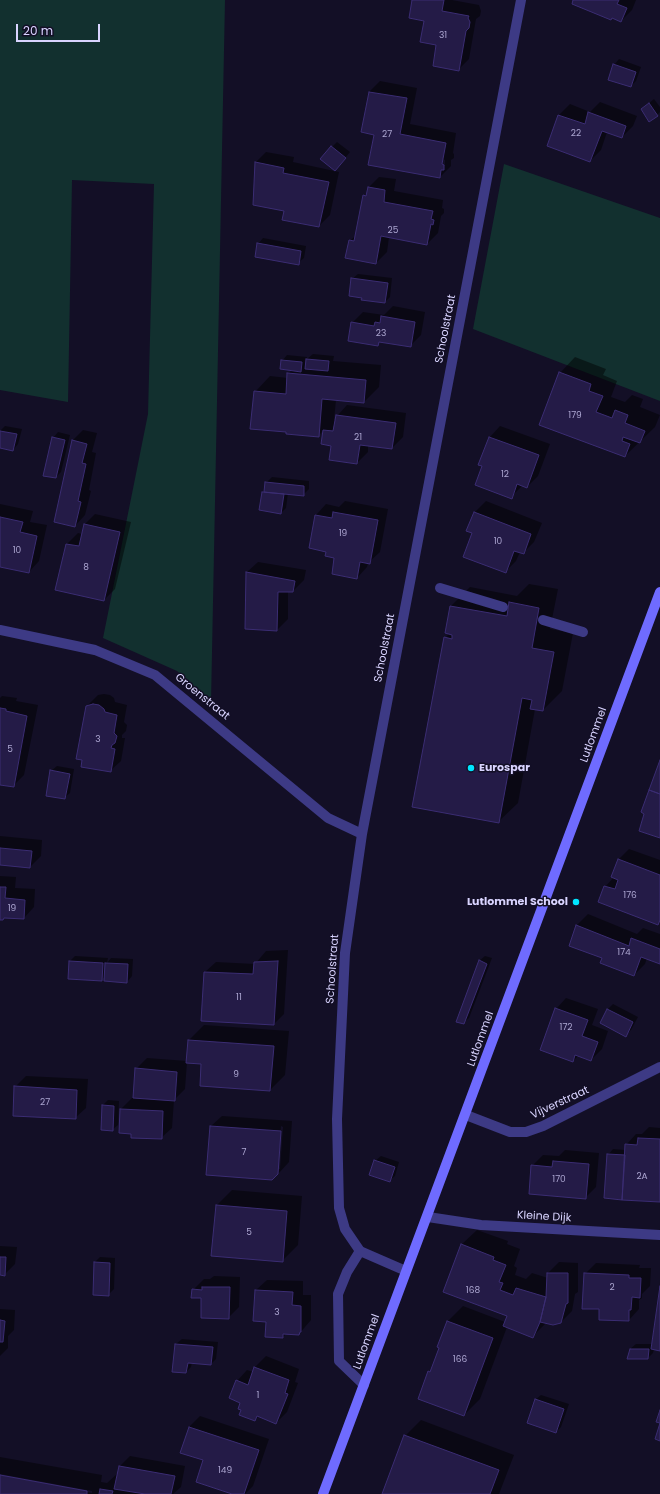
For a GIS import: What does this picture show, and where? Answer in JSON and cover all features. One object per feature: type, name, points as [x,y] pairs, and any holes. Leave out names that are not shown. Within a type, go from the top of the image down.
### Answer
[{"type":"main road","name":"Lutlommel","points":[[323,1494],[466,1115],[660,592]]},
{"type":"street","name":"Schoolstraat","points":[[360,1251],[345,1229],[339,1208],[337,1119],[345,953],[362,834],[521,0]]},
{"type":"street","points":[[440,588],[503,608]]},
{"type":"street","points":[[543,620],[583,632]]},
{"type":"street","name":"Groenstraat","points":[[0,630],[95,650],[155,675],[328,818],[362,834]]},
{"type":"street","name":"Vijverstraat","points":[[466,1115],[510,1132],[526,1132],[543,1126],[660,1067]]},
{"type":"street","name":"Kleine Dijk","points":[[428,1216],[481,1225],[660,1235]]},
{"type":"street","points":[[364,1386],[339,1361],[338,1294],[347,1272],[360,1251],[406,1271]]},
{"type":"green space","points":[[0,0],[225,0],[211,702],[177,671],[103,638],[148,414],[154,184],[72,180],[68,402],[0,390]]},
{"type":"green space","points":[[504,164],[660,218],[660,401],[473,329]]},
{"type":"building","points":[[412,0],[444,0],[442,11],[469,16],[469,28],[466,31],[459,71],[433,66],[436,45],[420,42],[424,21],[409,18]]},
{"type":"building","points":[[573,0],[619,0],[617,4],[627,8],[621,22],[612,18],[611,20],[572,4]]},
{"type":"building","points":[[613,64],[636,72],[631,87],[608,80]]},
{"type":"building","points":[[369,92],[407,98],[400,134],[446,143],[442,164],[444,165],[444,170],[441,170],[440,178],[368,165],[374,135],[361,132]]},
{"type":"building","points":[[649,103],[658,116],[649,122],[641,109]]},
{"type":"building","points":[[588,112],[626,126],[622,138],[602,131],[590,162],[547,146],[558,115],[585,124]]},
{"type":"building","points":[[331,146],[346,158],[335,171],[320,159]]},
{"type":"building","points":[[255,162],[284,168],[283,173],[329,182],[319,227],[282,220],[284,211],[253,205]]},
{"type":"building","points":[[368,187],[385,190],[384,202],[433,211],[431,219],[434,220],[433,225],[431,224],[427,245],[381,236],[376,264],[345,258],[349,240],[354,241],[363,195],[366,196]]},
{"type":"building","points":[[257,243],[301,251],[299,265],[255,257]]},
{"type":"building","points":[[351,278],[388,283],[385,303],[361,300],[362,298],[349,296]]},
{"type":"building","points":[[381,316],[415,322],[411,347],[379,342],[378,346],[348,341],[351,322],[374,326],[375,322],[380,323]]},
{"type":"building","points":[[306,359],[329,361],[328,371],[305,369]]},
{"type":"building","points":[[281,360],[302,362],[301,372],[280,369]]},
{"type":"building","points":[[559,372],[591,384],[589,391],[603,396],[596,412],[612,418],[615,410],[628,415],[625,423],[645,431],[640,443],[623,437],[622,441],[630,444],[625,457],[539,425]]},
{"type":"building","points":[[287,373],[366,380],[364,403],[322,399],[319,437],[250,429],[254,391],[286,394]]},
{"type":"building","points":[[336,415],[396,423],[392,449],[360,445],[357,464],[329,460],[331,446],[321,444],[323,430],[333,431]]},
{"type":"building","points":[[0,431],[17,434],[13,451],[0,448]]},
{"type":"building","points":[[52,437],[65,440],[56,478],[43,476]]},
{"type":"building","points":[[489,437],[539,455],[527,488],[517,484],[512,499],[475,485],[482,466],[478,465]]},
{"type":"building","points":[[72,440],[87,444],[82,463],[86,464],[78,501],[81,502],[75,527],[54,522]]},
{"type":"building","points":[[265,482],[304,486],[304,496],[264,492]]},
{"type":"building","points":[[262,492],[284,494],[281,514],[259,510]]},
{"type":"building","points":[[333,512],[378,520],[370,564],[360,562],[357,579],[332,574],[334,558],[325,556],[326,552],[309,548],[315,515],[332,518]]},
{"type":"building","points":[[474,512],[531,534],[524,554],[514,551],[506,573],[463,557],[472,533],[466,531]]},
{"type":"building","points":[[0,517],[23,522],[20,532],[37,536],[29,573],[0,567]]},
{"type":"building","points":[[84,524],[120,532],[104,601],[55,590],[66,544],[79,546]]},
{"type":"building","points":[[246,572],[295,581],[293,592],[278,592],[277,631],[245,629]]},
{"type":"building","points":[[509,602],[539,608],[532,648],[554,652],[543,711],[530,709],[532,700],[522,698],[499,823],[412,807],[444,637],[452,639],[452,635],[445,633],[450,606],[507,616]]},
{"type":"building","points":[[93,704],[99,705],[105,712],[117,715],[114,733],[117,736],[115,743],[111,748],[115,749],[111,772],[81,767],[82,760],[76,759],[86,706]]},
{"type":"building","points":[[0,708],[27,716],[14,787],[0,785]]},
{"type":"building","points":[[660,760],[660,794],[649,790]]},
{"type":"building","points":[[50,770],[70,774],[65,799],[46,796]]},
{"type":"building","points":[[649,790],[660,794],[660,838],[639,831],[644,814],[641,812]]},
{"type":"building","points":[[0,848],[32,851],[30,868],[0,865]]},
{"type":"building","points":[[618,859],[660,875],[660,920],[658,925],[598,902],[604,886],[615,889],[618,880],[611,877]]},
{"type":"building","points":[[0,887],[6,887],[5,898],[25,900],[24,919],[4,918],[3,920],[0,920]]},
{"type":"building","points":[[576,925],[629,946],[631,938],[660,949],[660,964],[641,957],[634,976],[600,963],[602,958],[569,946]]},
{"type":"building","points":[[479,960],[487,964],[464,1024],[456,1022]]},
{"type":"building","points":[[69,961],[103,963],[102,981],[68,979]]},
{"type":"building","points":[[278,961],[274,1025],[201,1021],[204,972],[253,974],[254,962]]},
{"type":"building","points":[[105,963],[128,964],[127,983],[104,981]]},
{"type":"building","points":[[555,1008],[588,1020],[582,1036],[598,1042],[591,1061],[575,1055],[573,1062],[540,1050]]},
{"type":"building","points":[[607,1009],[633,1022],[626,1037],[600,1023]]},
{"type":"building","points":[[188,1040],[274,1046],[270,1091],[200,1086],[201,1064],[186,1063]]},
{"type":"building","points":[[135,1068],[177,1072],[175,1101],[133,1098]]},
{"type":"building","points":[[14,1086],[77,1090],[76,1119],[13,1116]]},
{"type":"building","points":[[102,1105],[114,1106],[113,1131],[101,1130]]},
{"type":"building","points":[[120,1109],[163,1111],[162,1139],[131,1138],[131,1134],[119,1133]]},
{"type":"building","points":[[210,1126],[281,1131],[278,1174],[272,1180],[206,1175]]},
{"type":"building","points":[[638,1138],[660,1139],[660,1202],[622,1200],[625,1144],[637,1145]]},
{"type":"building","points":[[607,1154],[625,1155],[622,1200],[604,1198]]},
{"type":"building","points":[[374,1160],[395,1167],[390,1182],[369,1175]]},
{"type":"building","points":[[553,1161],[589,1164],[586,1199],[529,1194],[531,1165],[552,1167]]},
{"type":"building","points":[[216,1205],[287,1211],[283,1262],[211,1256]]},
{"type":"building","points":[[461,1244],[494,1257],[493,1260],[506,1265],[499,1282],[503,1283],[500,1290],[513,1295],[516,1288],[546,1297],[540,1322],[533,1338],[503,1326],[507,1316],[443,1292]]},
{"type":"building","points":[[0,1257],[6,1257],[5,1276],[0,1275]]},
{"type":"building","points":[[94,1262],[110,1263],[109,1296],[93,1295]]},
{"type":"building","points":[[547,1273],[568,1273],[568,1303],[566,1304],[561,1323],[553,1325],[540,1322],[546,1297]]},
{"type":"building","points":[[584,1273],[629,1275],[629,1278],[641,1278],[640,1298],[632,1297],[631,1310],[629,1310],[629,1321],[599,1320],[599,1309],[582,1309]]},
{"type":"building","points":[[660,1286],[660,1351],[651,1349]]},
{"type":"building","points":[[202,1287],[230,1287],[229,1319],[201,1318],[201,1298],[191,1298],[192,1289],[202,1290]]},
{"type":"building","points":[[255,1290],[293,1292],[292,1305],[301,1306],[301,1332],[299,1335],[283,1334],[283,1338],[265,1337],[266,1322],[253,1321]]},
{"type":"building","points":[[0,1320],[5,1321],[3,1342],[0,1342]]},
{"type":"building","points":[[447,1321],[493,1338],[464,1416],[418,1399],[428,1371],[430,1372],[439,1348],[437,1347]]},
{"type":"building","points":[[175,1344],[213,1347],[211,1365],[188,1363],[186,1373],[172,1372]]},
{"type":"building","points":[[630,1349],[649,1349],[648,1359],[627,1359]]},
{"type":"building","points":[[254,1367],[289,1380],[285,1393],[288,1394],[276,1424],[257,1416],[255,1421],[239,1415],[241,1410],[238,1409],[240,1403],[229,1398],[236,1380],[248,1385]]},
{"type":"building","points":[[535,1399],[564,1409],[556,1433],[527,1423]]},
{"type":"building","points":[[660,1410],[660,1423],[656,1422]]},
{"type":"building","points":[[660,1423],[660,1441],[655,1439]]},
{"type":"building","points":[[189,1427],[259,1450],[244,1494],[232,1494],[196,1482],[203,1460],[180,1453]]},
{"type":"building","points":[[404,1435],[499,1470],[490,1494],[382,1494]]},
{"type":"building","points":[[119,1466],[175,1476],[171,1494],[145,1494],[114,1489]]},
{"type":"building","points":[[0,1475],[87,1491],[87,1494],[0,1494]]},
{"type":"building","points":[[100,1489],[113,1491],[112,1494],[99,1494]]},
{"type":"place","name":"Eurospar","points":[[471,768]]},
{"type":"place","name":"Lutlommel School","points":[[576,902]]}]
